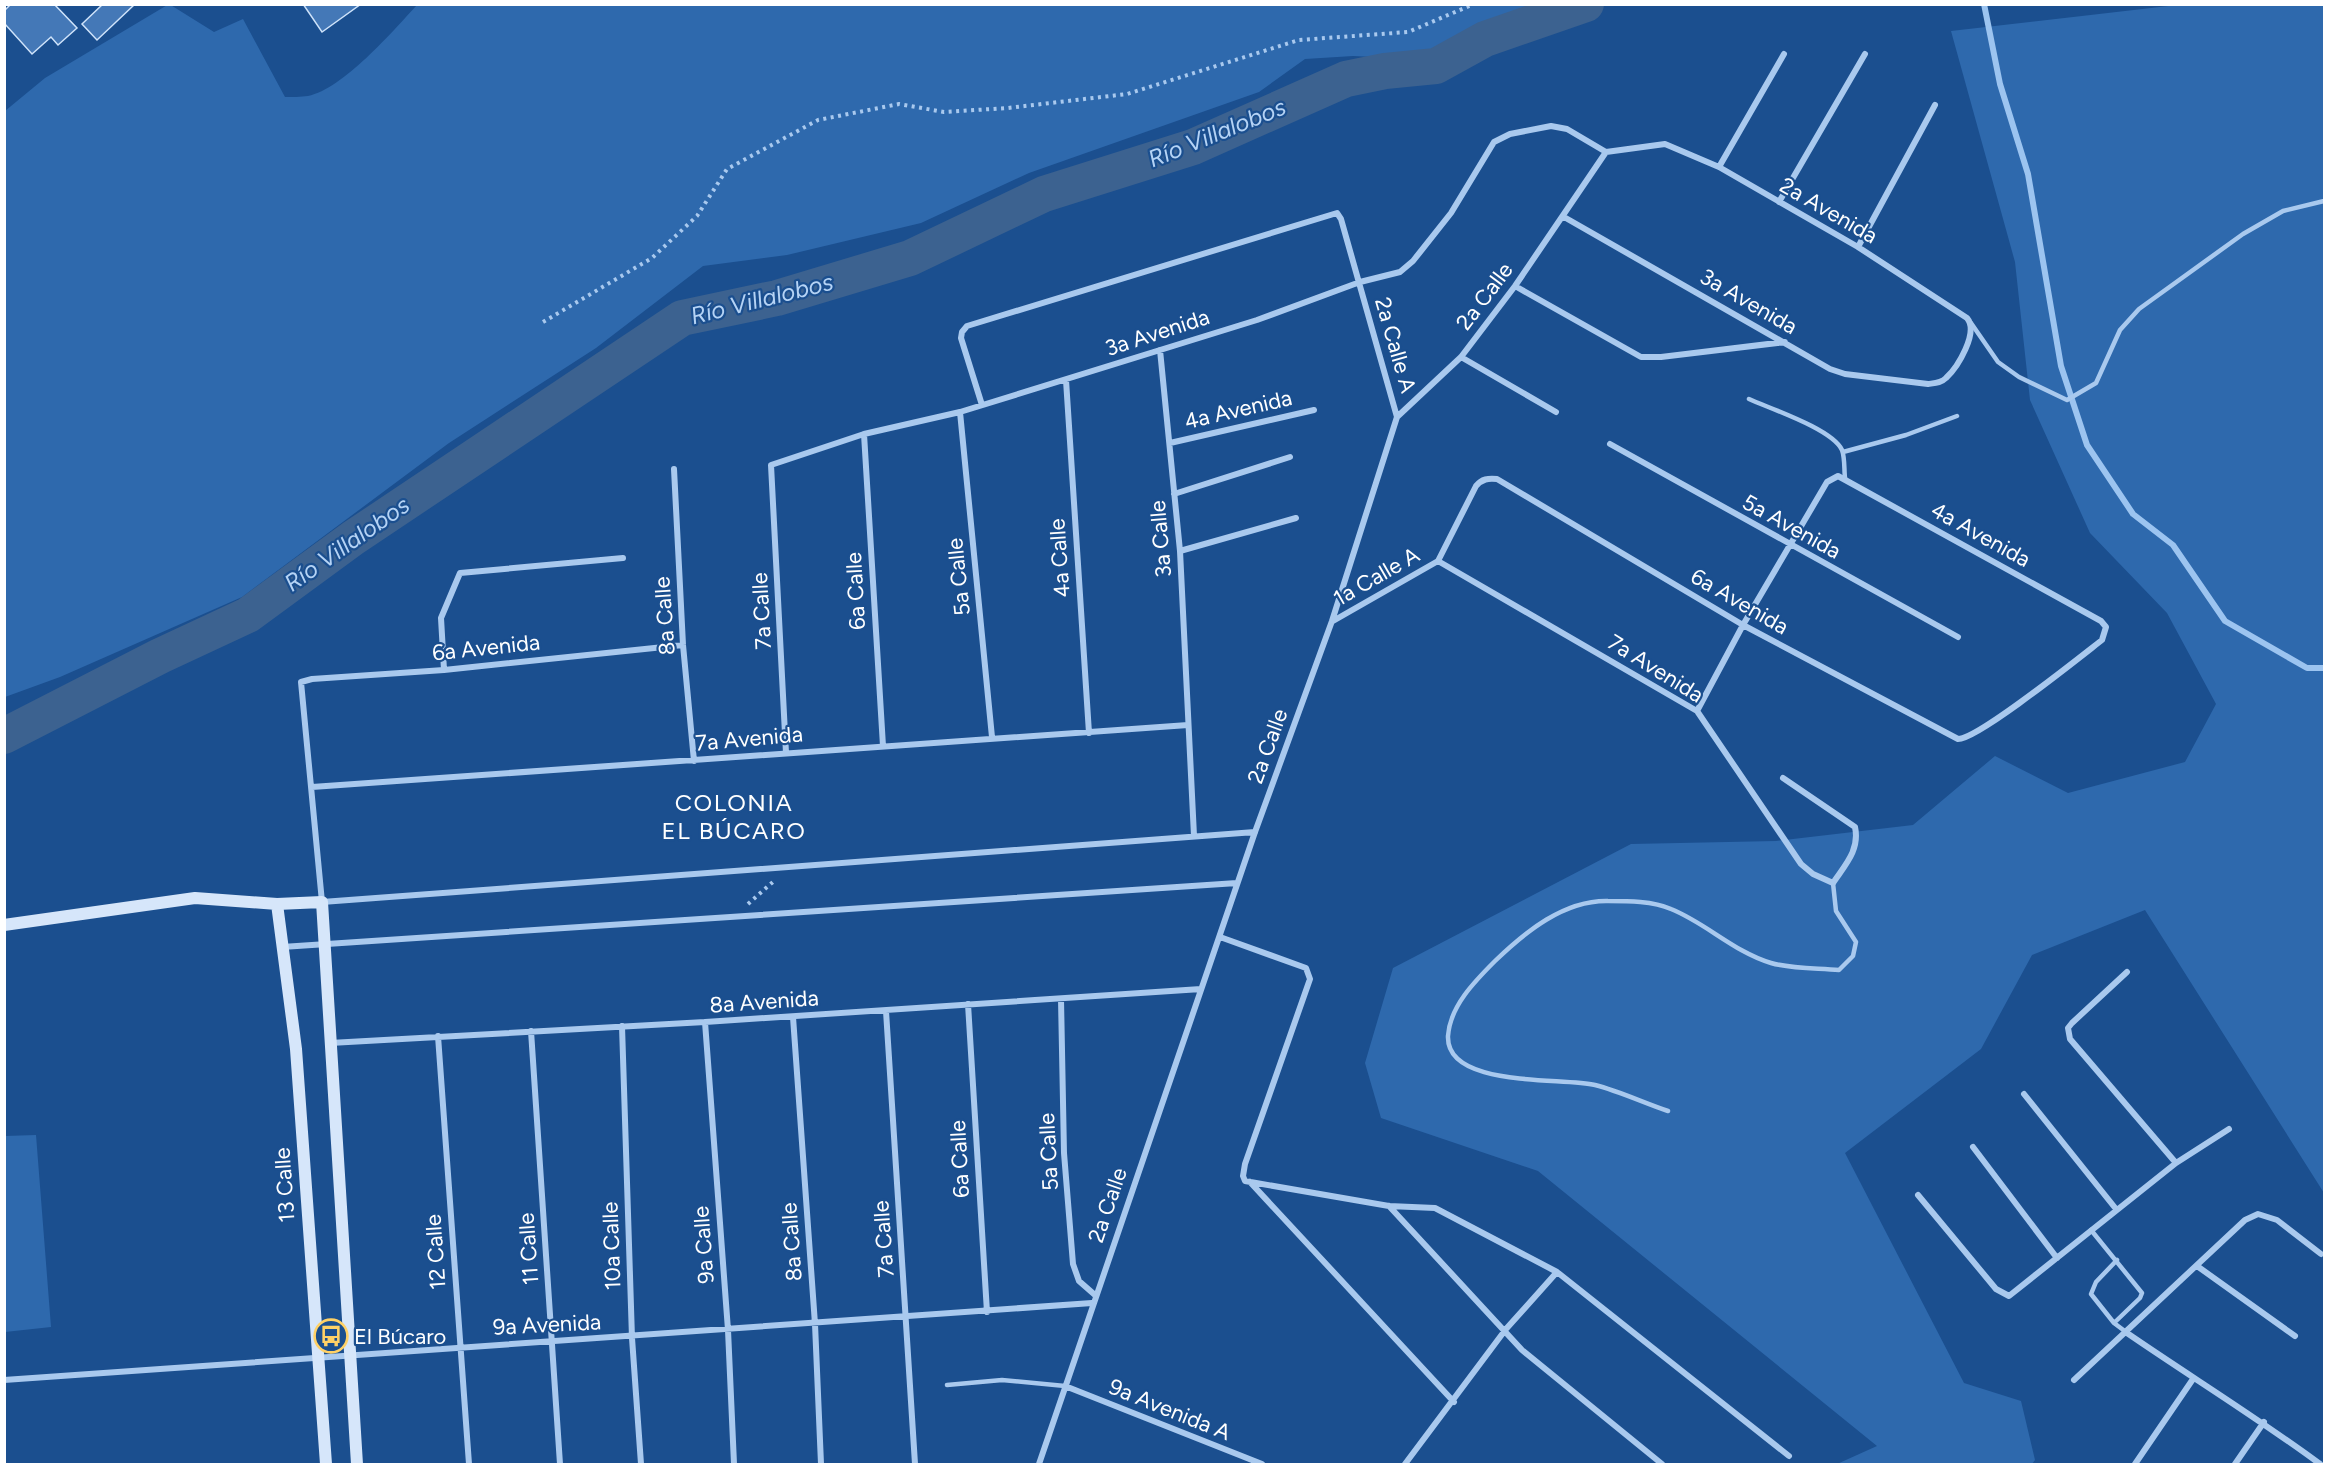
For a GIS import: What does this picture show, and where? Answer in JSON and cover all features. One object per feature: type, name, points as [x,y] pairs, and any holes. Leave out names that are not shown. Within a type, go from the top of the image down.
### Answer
[{"type":"main road","points":[[4,925],[195,898],[277,904],[322,902],[329,1044],[357,1464]]},
{"type":"main road","name":"13 Calle","points":[[277,904],[296,1049],[316,1359],[326,1464]]},
{"type":"street","points":[[1719,167],[1784,54]]},
{"type":"street","points":[[1779,202],[1865,54]]},
{"type":"street","points":[[1858,247],[1935,105]]},
{"type":"street","name":"3a Avenida","points":[[772,468],[771,465],[775,462],[864,434],[960,412],[1066,380],[1360,282],[1400,272],[1413,261],[1451,213],[1494,142],[1530,128],[1551,126],[1567,129],[1606,152]]},
{"type":"street","name":"2a Avenida","points":[[1606,152],[1665,144],[1719,167],[1858,247],[1969,321]]},
{"type":"street","name":"2a Calle","points":[[1038,1464],[1237,883],[1332,621],[1397,417],[1461,357],[1564,217],[1589,173],[1606,152]]},
{"type":"street","name":"2a Calle A","points":[[982,405],[961,338],[967,326],[1337,213],[1341,219],[1360,282],[1397,417]]},
{"type":"street","name":"3a Avenida","points":[[1564,217],[1830,369],[1845,374],[1928,384],[1945,380],[1972,337],[1969,321]]},
{"type":"street","points":[[1515,286],[1641,357],[1661,357],[1785,342]]},
{"type":"street","name":"3a Calle","points":[[1160,350],[1180,551],[1194,836]]},
{"type":"street","points":[[1461,357],[1556,412]]},
{"type":"street","name":"4a Calle","points":[[1066,380],[1089,733]]},
{"type":"street","name":"4a Avenida","points":[[1170,443],[1314,410]]},
{"type":"street","name":"5a Calle","points":[[960,412],[992,737]]},
{"type":"street","name":"6a Calle","points":[[864,434],[883,746]]},
{"type":"street","name":"5a Avenida","points":[[1610,444],[1789,546],[1958,637]]},
{"type":"street","points":[[1174,494],[1290,457]]},
{"type":"street","name":"7a Calle","points":[[772,468],[786,753]]},
{"type":"street","name":"8a Calle","points":[[674,469],[683,645],[694,761]]},
{"type":"street","points":[[1697,711],[1743,625],[1827,482],[1838,476],[1845,478]]},
{"type":"street","name":"4a Avenida","points":[[1845,478],[2101,621],[2106,627],[2102,640],[2035,692],[1971,735]]},
{"type":"street","name":"1a Calle A","points":[[1332,621],[1438,561],[1476,486],[1481,481],[1497,479]]},
{"type":"street","name":"6a Avenida","points":[[1497,479],[1743,625],[1950,737],[1964,739],[1971,735]]},
{"type":"street","points":[[1180,551],[1296,518]]},
{"type":"street","points":[[444,670],[441,618],[460,573],[623,558]]},
{"type":"street","name":"7a Avenida","points":[[1438,561],[1697,711],[1801,864],[1812,874],[1833,883]]},
{"type":"street","name":"6a Avenida","points":[[312,787],[301,682],[312,679],[444,670],[683,645]]},
{"type":"street","name":"7a Avenida","points":[[312,787],[694,761],[992,737],[1089,733],[1188,725]]},
{"type":"street","points":[[1783,778],[1856,827],[1858,839],[1856,848],[1833,883]]},
{"type":"street","points":[[312,787],[322,902],[1255,832]]},
{"type":"street","points":[[282,947],[1237,883]]},
{"type":"street","points":[[1220,937],[1306,968],[1310,974],[1245,1164],[1243,1176],[1454,1402]]},
{"type":"street","points":[[2127,972],[2072,1023],[2068,1033],[2070,1039],[2176,1163]]},
{"type":"street","name":"8a Avenida","points":[[329,1044],[793,1017],[1201,989]]},
{"type":"street","name":"5a Calle","points":[[1062,999],[1065,1153],[1073,1264],[1079,1281],[1095,1295]]},
{"type":"street","name":"6a Calle","points":[[968,1004],[987,1312]]},
{"type":"street","name":"7a Calle","points":[[886,1011],[915,1464]]},
{"type":"street","name":"8a Calle","points":[[793,1017],[815,1324],[821,1464]]},
{"type":"street","name":"9a Calle","points":[[705,1022],[728,1330],[734,1464]]},
{"type":"street","name":"10a Calle","points":[[622,1026],[632,1338],[641,1464]]},
{"type":"street","name":"11 Calle","points":[[531,1031],[560,1464]]},
{"type":"street","name":"12 Calle","points":[[438,1036],[469,1464]]},
{"type":"street","points":[[2024,1094],[2116,1209]]},
{"type":"street","points":[[1918,1195],[1996,1289],[2003,1293],[2013,1294],[2176,1163],[2229,1129]]},
{"type":"street","points":[[1973,1147],[2057,1258]]},
{"type":"street","points":[[1250,1182],[1389,1206],[1436,1208],[1557,1272],[1789,1456]]},
{"type":"street","points":[[1389,1206],[1506,1329],[1522,1350],[1662,1464]]},
{"type":"street","points":[[2074,1380],[2246,1220],[2258,1214],[2277,1221],[2321,1254]]},
{"type":"street","points":[[2197,1266],[2295,1336]]},
{"type":"street","points":[[1405,1464],[1454,1402],[1506,1329],[1557,1272]]},
{"type":"street","name":"9a Avenida","points":[[4,1380],[553,1341],[632,1338],[906,1319],[1092,1303]]},
{"type":"street","points":[[2127,1333],[2193,1379],[2264,1422],[2320,1464]]},
{"type":"street","points":[[2135,1464],[2193,1379]]},
{"type":"street","name":"9a Avenida A","points":[[1065,1386],[1245,1462],[1262,1464]]},
{"type":"street","points":[[2235,1464],[2264,1422]]},
{"type":"lane","points":[[1969,321],[1998,362],[2019,377],[2057,397],[2070,399],[2096,383],[2120,330],[2139,309],[2243,234],[2283,211],[2325,201]]},
{"type":"lane","points":[[1749,399],[1817,429],[1836,442],[1843,452],[1845,478]]},
{"type":"lane","points":[[1843,452],[1906,435],[1957,416]]},
{"type":"lane","points":[[1668,1111],[1595,1085],[1488,1074],[1469,1069],[1453,1055],[1448,1043],[1449,1025],[1456,1006],[1486,970],[1511,946],[1562,910],[1606,900],[1670,908],[1726,942],[1771,963],[1839,970],[1852,956],[1856,942],[1836,911],[1833,883]]},
{"type":"lane","points":[[2091,1230],[2142,1293],[2140,1298],[2114,1323]]},
{"type":"lane","points":[[2117,1260],[2096,1282],[2091,1294],[2114,1323],[2127,1333]]},
{"type":"lane","points":[[947,1385],[1002,1380],[1065,1386]]},
{"type":"path","points":[[543,322],[652,258],[697,216],[727,169],[818,120],[899,104],[945,112],[1008,108],[1126,93],[1299,40],[1408,32],[1474,4]]},
{"type":"path","points":[[734,916],[793,865]]},
{"type":"shaded area","points":[[169,4],[214,32],[243,19],[285,97],[308,96],[322,91],[352,71],[417,5],[1545,5],[1416,59],[1353,56],[1305,59],[1259,92],[1029,173],[921,223],[787,255],[703,266],[596,348],[449,443],[242,597],[60,677],[5,697],[5,111],[45,78]]},
{"type":"shaded area","points":[[2177,5],[2324,5],[2324,1193],[2145,910],[2032,955],[1981,1049],[1845,1153],[1964,1383],[2021,1401],[2035,1460],[2032,1464],[1837,1464],[1877,1446],[1538,1171],[1381,1118],[1365,1063],[1393,968],[1631,844],[1776,841],[1913,825],[1995,756],[2068,793],[2185,762],[2216,704],[2167,613],[2090,533],[2030,400],[2015,262],[1951,31]]},
{"type":"shaded area","points":[[36,1135],[51,1327],[5,1332],[5,1136]]},
{"type":"building","points":[[11,4],[54,4],[77,28],[58,45],[51,37],[32,54],[4,23],[4,11]]},
{"type":"building","points":[[103,4],[135,4],[97,40],[82,24]]},
{"type":"building","points":[[303,4],[361,4],[322,32]]},
{"type":"waterway","name":"Río Villalobos","points":[[4,736],[160,656],[248,615],[353,538],[682,318],[777,298],[910,258],[1044,194],[1193,147],[1346,79],[1385,71],[1436,66],[1485,39],[1586,4]]},
{"type":"waterway","points":[[1984,4],[2000,84],[2028,174],[2061,366],[2087,445],[2133,514],[2173,545],[2225,621],[2307,668],[2324,668]]},
{"type":"place","name":"El Búcaro","points":[[331,1336]]},
{"type":"district","name":"COLONIA EL BÚCARO","points":[[734,817]]}]
